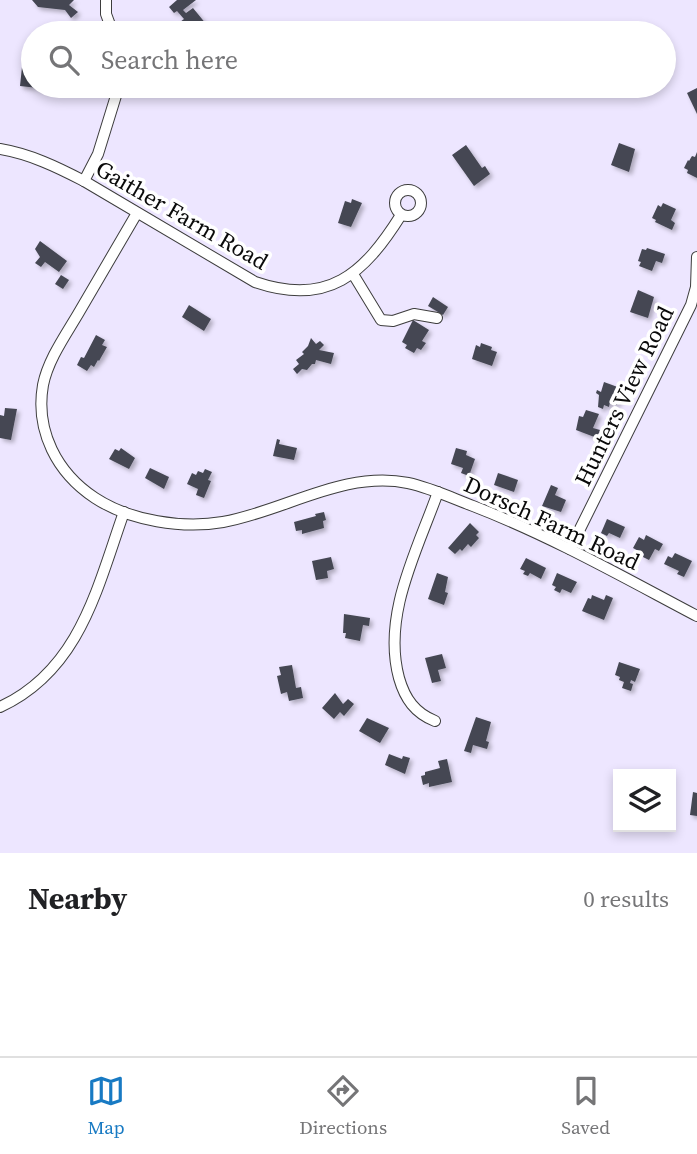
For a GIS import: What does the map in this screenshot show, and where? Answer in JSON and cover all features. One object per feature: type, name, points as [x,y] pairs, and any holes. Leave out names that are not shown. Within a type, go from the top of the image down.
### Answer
[{"type":"street","points":[[106,0],[109,21]]},
{"type":"street","points":[[84,181],[98,154],[115,98]]},
{"type":"street","name":"Gaither Farm Road","points":[[0,149],[34,158],[84,181],[255,282],[284,290],[311,289],[337,282],[353,274],[376,253],[401,215]]},
{"type":"street","name":"Dorsch Farm Road","points":[[137,213],[48,370],[42,402],[49,446],[73,482],[86,492],[124,512],[170,523],[196,524],[247,517],[303,496],[363,482],[408,483],[500,516],[570,549],[697,616]]},
{"type":"street","name":"Hunters View Road","points":[[570,549],[691,305],[696,287],[697,257]]},
{"type":"street","points":[[353,274],[381,320],[393,321],[414,314],[437,318]]},
{"type":"street","points":[[435,721],[423,716],[408,700],[401,685],[393,644],[400,598],[438,492]]},
{"type":"street","points":[[0,707],[34,687],[57,664],[76,638],[124,512]]},
{"type":"building","points":[[32,0],[74,0],[69,5],[78,12],[71,18],[65,10],[38,7]]},
{"type":"building","points":[[177,0],[196,0],[183,10],[186,13],[193,8],[204,21],[181,21],[184,19],[177,11],[174,13],[169,7]]},
{"type":"building","points":[[697,88],[697,114],[687,93]]},
{"type":"building","points":[[619,143],[635,149],[629,172],[611,165]]},
{"type":"building","points":[[466,145],[482,168],[485,166],[490,174],[474,186],[452,155]]},
{"type":"building","points":[[697,152],[697,178],[687,173],[688,170],[684,168]]},
{"type":"building","points":[[352,199],[362,203],[351,227],[338,223],[345,201],[351,203]]},
{"type":"building","points":[[663,203],[676,209],[671,220],[675,223],[672,230],[652,218],[658,205],[661,207]]},
{"type":"building","points":[[40,241],[67,261],[59,272],[45,262],[41,267],[35,263],[40,257],[35,249]]},
{"type":"building","points":[[642,249],[665,254],[662,263],[656,261],[652,271],[639,266]]},
{"type":"building","points":[[61,275],[69,280],[63,289],[55,284]]},
{"type":"building","points":[[638,290],[654,297],[648,318],[630,312]]},
{"type":"building","points":[[433,297],[448,307],[443,315],[428,306]]},
{"type":"building","points":[[189,305],[211,319],[204,331],[182,317]]},
{"type":"building","points":[[413,320],[429,330],[422,341],[426,343],[421,350],[417,348],[414,353],[405,348],[407,345],[402,342]]},
{"type":"building","points":[[96,335],[105,340],[102,345],[107,347],[94,367],[91,365],[87,371],[77,365],[81,357],[84,358]]},
{"type":"building","points":[[311,338],[316,344],[320,341],[324,345],[319,350],[334,353],[331,364],[316,360],[307,370],[302,369],[297,374],[293,369],[299,364],[296,360],[304,354],[302,352]]},
{"type":"building","points":[[481,343],[497,352],[492,366],[472,359],[476,345],[480,347]]},
{"type":"building","points":[[604,382],[623,389],[617,405],[610,402],[609,407],[604,405],[603,409],[598,407],[599,395],[596,393],[597,390],[601,392]]},
{"type":"building","points":[[5,408],[17,409],[11,440],[0,438],[0,415],[4,416]]},
{"type":"building","points":[[586,410],[599,414],[593,428],[600,430],[597,438],[576,430],[579,416],[583,417]]},
{"type":"building","points":[[277,439],[280,440],[279,444],[297,448],[294,460],[273,456]]},
{"type":"building","points":[[121,448],[135,458],[129,469],[109,459],[115,449],[119,451]]},
{"type":"building","points":[[456,448],[467,451],[466,455],[475,459],[469,476],[461,473],[463,468],[451,464]]},
{"type":"building","points":[[150,468],[169,477],[164,489],[145,478]]},
{"type":"building","points":[[205,469],[212,472],[204,498],[196,495],[198,489],[187,484],[192,473],[203,473]]},
{"type":"building","points":[[498,473],[518,480],[514,492],[494,485]]},
{"type":"building","points":[[551,485],[558,488],[555,495],[566,500],[561,512],[542,506]]},
{"type":"building","points":[[324,512],[324,528],[302,534],[302,530],[296,531],[294,522]]},
{"type":"building","points":[[607,519],[625,527],[620,538],[601,533]]},
{"type":"building","points":[[470,523],[479,532],[476,535],[479,538],[471,547],[468,544],[455,554],[448,548]]},
{"type":"building","points":[[646,535],[663,544],[659,551],[655,549],[649,560],[633,548],[639,537],[644,540]]},
{"type":"building","points":[[675,553],[692,561],[684,577],[677,574],[679,571],[664,564],[668,556],[672,558]]},
{"type":"building","points":[[331,557],[334,569],[327,571],[328,578],[316,580],[312,561]]},
{"type":"building","points":[[526,558],[546,568],[541,579],[530,573],[528,576],[523,574],[525,571],[520,569]]},
{"type":"building","points":[[437,573],[448,577],[445,592],[448,593],[444,605],[428,599]]},
{"type":"building","points":[[557,573],[577,582],[571,593],[562,589],[560,593],[554,590],[556,587],[552,585]]},
{"type":"building","points":[[592,595],[604,600],[606,595],[613,598],[604,620],[582,611]]},
{"type":"building","points":[[344,614],[370,618],[369,626],[363,625],[360,641],[345,638]]},
{"type":"building","points":[[442,654],[446,668],[438,670],[441,681],[432,683],[425,658]]},
{"type":"building","points":[[619,662],[640,669],[635,682],[631,680],[631,691],[622,688],[624,682],[615,675]]},
{"type":"building","points":[[292,665],[296,688],[301,687],[303,698],[289,701],[287,692],[281,694],[277,676],[281,675],[279,667]]},
{"type":"building","points":[[335,693],[343,704],[348,699],[354,704],[344,716],[340,712],[334,719],[322,708]]},
{"type":"building","points":[[476,717],[491,722],[486,741],[489,742],[487,749],[473,745],[471,753],[464,751]]},
{"type":"building","points":[[367,718],[389,728],[380,743],[359,731]]},
{"type":"building","points":[[389,754],[402,759],[403,756],[410,758],[405,774],[385,765]]},
{"type":"building","points":[[447,759],[452,782],[429,787],[429,783],[423,785],[421,776],[425,775],[425,772],[440,768],[438,761]]},
{"type":"building","points":[[693,792],[697,793],[697,816],[690,815]]}]
